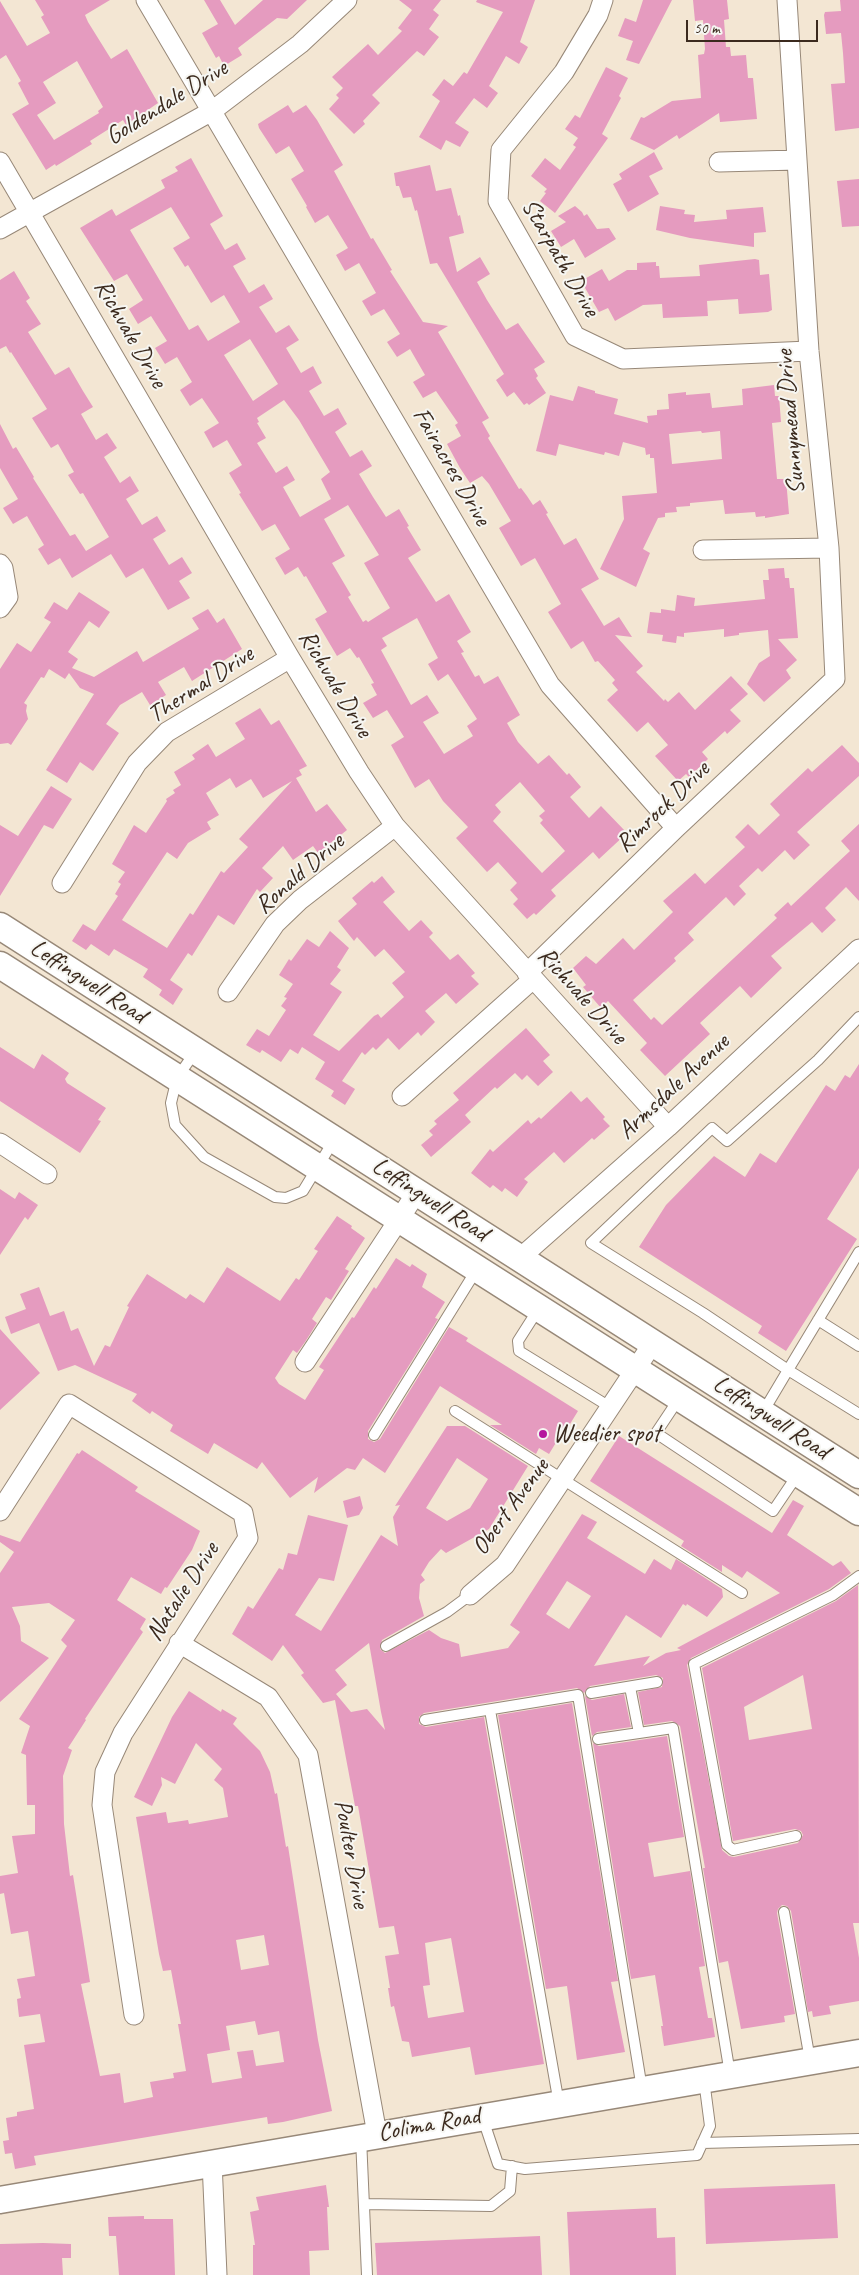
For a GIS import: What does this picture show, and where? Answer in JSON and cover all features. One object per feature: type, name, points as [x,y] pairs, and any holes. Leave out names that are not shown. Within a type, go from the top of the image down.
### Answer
[{"type":"main road","name":"Leffingwell Road","points":[[0,926],[859,1475]]},
{"type":"main road","name":"Leffingwell Road","points":[[0,965],[859,1512]]},
{"type":"main road","name":"Colima Road","points":[[0,2200],[212,2162],[859,2053]]},
{"type":"street","name":"Fairacres Drive","points":[[146,0],[550,686],[676,828]]},
{"type":"street","name":"Goldendale Drive","points":[[0,229],[212,111],[300,44],[347,0]]},
{"type":"street","name":"Starpath Drive","points":[[603,0],[598,15],[564,72],[500,150],[498,202],[575,336],[623,359],[809,351]]},
{"type":"street","name":"Sunnymead Drive","points":[[788,0],[809,351],[829,548],[835,679]]},
{"type":"street","points":[[720,162],[797,160]]},
{"type":"street","name":"Richvale Drive","points":[[0,162],[290,658],[359,772],[395,826],[668,1127]]},
{"type":"street","points":[[703,550],[829,548]]},
{"type":"street","points":[[0,564],[3,568],[8,597],[0,608]]},
{"type":"street","name":"Thermal Drive","points":[[62,883],[137,763],[167,732],[290,658]]},
{"type":"street","name":"Rimrock Drive","points":[[402,1096],[530,976],[676,828],[835,679]]},
{"type":"street","name":"Ronald Drive","points":[[228,992],[282,918],[300,900],[395,826]]},
{"type":"street","name":"Armsdale Avenue","points":[[520,1258],[668,1127],[859,949]]},
{"type":"street","points":[[0,1143],[47,1174]]},
{"type":"street","points":[[305,1362],[417,1192]]},
{"type":"street","name":"Obert Avenue","points":[[470,1595],[505,1565],[653,1343]]},
{"type":"street","name":"Natalie Drive","points":[[0,1512],[69,1404],[243,1513],[248,1538],[178,1643],[122,1733],[105,1772],[102,1805],[134,2015]]},
{"type":"street","name":"Poulter Drive","points":[[178,1643],[268,1697],[308,1755],[369,2136]]},
{"type":"street","points":[[212,2162],[217,2275]]},
{"type":"lane","points":[[859,1017],[818,1060],[727,1141],[712,1128],[591,1243],[859,1414]]},
{"type":"lane","points":[[195,1051],[177,1078],[171,1103],[175,1125],[204,1157],[275,1197],[286,1198],[303,1191],[334,1140]]},
{"type":"lane","points":[[763,1413],[859,1252]]},
{"type":"lane","points":[[374,1434],[477,1268]]},
{"type":"lane","points":[[539,1308],[518,1341],[519,1351],[610,1407]]},
{"type":"lane","points":[[818,1320],[859,1346]]},
{"type":"lane","points":[[680,1397],[656,1433],[773,1511],[798,1473]]},
{"type":"lane","points":[[455,1411],[742,1593]]},
{"type":"lane","points":[[796,1836],[733,1850],[727,1846],[694,1664],[833,1596],[859,1576]]},
{"type":"lane","points":[[386,1646],[447,1612],[470,1595]]},
{"type":"lane","points":[[591,1693],[658,1682]]},
{"type":"lane","points":[[630,1687],[639,1733]]},
{"type":"lane","points":[[425,1720],[578,1695],[642,2090]]},
{"type":"lane","points":[[490,1710],[558,2104]]},
{"type":"lane","points":[[598,1739],[673,1728],[730,2075]]},
{"type":"lane","points":[[784,1912],[810,2061]]},
{"type":"lane","points":[[482,2116],[498,2164],[525,2169],[697,2155],[710,2126],[704,2079]]},
{"type":"lane","points":[[367,2275],[364,2204],[369,2136]]},
{"type":"lane","points":[[702,2143],[859,2139]]},
{"type":"lane","points":[[364,2204],[491,2206],[510,2191],[512,2166]]},
{"type":"building","points":[[35,0],[110,0],[85,15],[88,22],[111,59],[127,49],[158,103],[126,125],[123,120],[90,141],[92,144],[46,170],[12,114],[29,104],[18,83],[21,81],[6,55],[0,59],[0,1],[27,46],[50,33],[41,17],[44,15]],"holes":[[[77,61],[103,107],[98,111],[99,113],[54,140],[37,115],[56,103],[43,82]]]},
{"type":"building","points":[[204,0],[220,0],[235,25],[263,0],[307,0],[287,19],[277,18],[238,48],[242,55],[224,66],[219,56],[216,58],[202,33],[218,24]]},
{"type":"building","points":[[399,0],[441,0],[433,10],[439,15],[429,29],[439,37],[424,56],[417,51],[372,95],[380,103],[363,121],[365,124],[354,134],[329,109],[339,98],[336,95],[343,88],[332,77],[368,44],[378,55],[402,31],[398,28],[412,10]]},
{"type":"building","points":[[477,0],[535,0],[520,42],[528,47],[519,64],[506,56],[489,86],[498,93],[487,108],[474,98],[455,123],[469,132],[460,147],[446,140],[441,150],[419,137],[440,101],[432,95],[444,79],[453,86],[464,72],[467,74],[503,12],[476,2]]},
{"type":"building","points":[[643,0],[672,0],[639,64],[626,60],[633,41],[618,36],[625,18],[636,22]]},
{"type":"building","points":[[693,0],[727,0],[729,19],[724,20],[726,47],[730,47],[731,56],[746,55],[748,78],[753,78],[757,119],[720,122],[719,113],[679,139],[677,135],[654,150],[630,139],[641,117],[644,118],[672,101],[701,98],[698,55],[704,54],[705,49],[703,20],[695,21]]},
{"type":"building","points":[[840,0],[859,0],[859,128],[835,131],[831,84],[845,83],[843,53],[841,33],[826,34],[824,15],[825,12],[841,11]]},
{"type":"building","points":[[606,67],[628,78],[619,96],[621,98],[602,134],[608,138],[555,213],[540,201],[547,189],[531,176],[545,158],[560,170],[576,147],[573,145],[578,138],[565,129],[575,115],[580,118]]},
{"type":"building","points":[[288,105],[293,113],[306,105],[317,120],[343,165],[334,171],[371,239],[373,238],[392,270],[390,271],[423,322],[448,326],[438,332],[489,418],[482,422],[490,436],[488,438],[519,489],[521,488],[533,505],[540,500],[564,545],[576,538],[599,579],[581,589],[604,626],[619,617],[632,637],[615,635],[643,666],[636,672],[664,701],[665,699],[668,702],[679,692],[695,710],[731,676],[748,694],[730,710],[741,721],[727,734],[725,731],[702,752],[708,759],[689,777],[686,774],[678,781],[655,756],[668,745],[648,722],[637,732],[607,700],[618,690],[612,683],[615,680],[598,661],[595,662],[583,641],[571,649],[548,612],[561,604],[535,558],[521,566],[499,528],[511,521],[489,484],[482,476],[470,483],[460,468],[447,444],[461,436],[455,425],[458,423],[436,391],[423,398],[413,382],[425,375],[410,349],[397,357],[387,342],[400,334],[384,309],[371,316],[362,301],[376,293],[359,263],[345,271],[336,255],[348,248],[328,215],[315,223],[291,179],[304,171],[289,146],[276,154],[259,128],[258,124]]},
{"type":"building","points":[[654,152],[663,169],[649,176],[659,194],[628,212],[613,184],[622,179],[619,174]]},
{"type":"building","points":[[191,158],[223,216],[210,224],[225,250],[237,243],[246,259],[233,266],[249,293],[264,284],[273,299],[259,307],[276,333],[289,325],[299,340],[286,348],[301,373],[313,366],[322,383],[309,391],[324,416],[338,408],[347,424],[335,432],[350,457],[362,450],[372,466],[359,474],[386,517],[399,509],[421,550],[408,558],[436,602],[449,594],[471,632],[457,641],[464,652],[461,653],[475,677],[479,675],[484,684],[498,676],[520,715],[507,723],[518,742],[538,764],[549,755],[567,775],[569,773],[581,787],[570,797],[589,818],[601,806],[627,833],[599,859],[593,852],[551,890],[556,896],[536,915],[534,913],[527,919],[513,904],[518,899],[510,890],[517,883],[498,862],[487,872],[456,838],[468,827],[443,801],[429,779],[415,788],[391,745],[404,737],[387,710],[373,718],[363,703],[377,695],[371,684],[374,683],[359,657],[357,658],[350,648],[337,656],[315,619],[327,612],[306,576],[304,577],[298,567],[285,575],[275,558],[290,549],[275,524],[262,531],[239,494],[241,493],[229,473],[242,465],[227,440],[213,448],[204,432],[219,423],[202,398],[190,406],[180,390],[192,382],[177,357],[165,364],[155,348],[167,341],[151,316],[138,324],[129,309],[143,300],[127,274],[114,281],[80,228],[112,209],[116,216],[165,188],[161,180],[178,171],[175,167]],"holes":[[[171,207],[190,238],[173,248],[185,267],[188,265],[211,303],[224,295],[240,322],[208,341],[198,325],[189,330],[130,230]],[[250,339],[278,384],[253,401],[224,355]],[[284,400],[299,420],[330,472],[321,479],[331,499],[300,517],[283,487],[295,480],[287,466],[276,473],[257,443],[266,438],[257,423],[259,422],[257,418]],[[348,505],[379,555],[364,563],[390,608],[368,622],[366,620],[363,622],[348,597],[351,595],[332,563],[345,556],[324,519]],[[417,618],[438,658],[428,664],[438,681],[448,674],[477,719],[467,726],[473,736],[444,754],[423,722],[439,713],[427,695],[411,705],[381,650],[387,646],[382,638]],[[520,782],[545,811],[539,816],[543,820],[540,823],[565,851],[542,873],[493,821],[501,812],[495,805]]]},
{"type":"building","points":[[430,165],[436,191],[451,188],[458,216],[460,215],[464,233],[449,237],[457,272],[480,257],[490,274],[477,282],[487,300],[506,330],[518,323],[545,362],[534,369],[538,376],[536,378],[546,393],[529,405],[527,403],[524,405],[514,392],[507,397],[496,380],[504,374],[437,263],[430,264],[417,210],[415,211],[411,197],[403,198],[399,186],[396,186],[394,173]]},
{"type":"building","points":[[859,179],[859,226],[842,227],[837,181]]},
{"type":"building","points":[[575,206],[584,216],[587,214],[597,229],[609,228],[616,239],[585,258],[574,239],[561,247],[551,231],[566,222],[558,216]]},
{"type":"building","points":[[660,206],[685,210],[684,214],[695,215],[694,222],[727,219],[726,210],[763,207],[766,232],[754,233],[754,247],[690,238],[656,230]]},
{"type":"building","points":[[759,260],[760,275],[769,274],[772,310],[768,312],[739,314],[738,299],[707,301],[708,316],[663,318],[662,304],[643,305],[615,321],[608,308],[599,312],[581,281],[602,269],[609,281],[627,270],[637,270],[637,263],[656,262],[656,266],[659,266],[660,278],[700,276],[699,265]]},
{"type":"building","points":[[14,271],[30,298],[26,301],[41,324],[28,332],[55,375],[69,367],[93,407],[81,414],[96,440],[107,433],[117,448],[104,457],[120,483],[130,476],[139,491],[126,499],[142,525],[157,516],[166,531],[153,539],[169,565],[182,557],[192,573],[179,581],[190,598],[168,610],[143,568],[126,578],[111,554],[72,578],[60,558],[48,565],[38,549],[44,545],[27,516],[13,524],[3,508],[18,499],[0,468],[0,424],[13,449],[16,447],[33,478],[70,536],[75,534],[86,551],[109,537],[83,493],[80,494],[68,475],[74,472],[58,444],[51,448],[32,418],[47,409],[11,352],[6,346],[0,349],[0,280]]},
{"type":"building","points":[[774,385],[775,396],[779,396],[781,422],[772,423],[777,479],[786,479],[789,514],[765,518],[765,516],[756,517],[755,512],[725,514],[723,500],[690,503],[690,506],[676,507],[677,512],[665,513],[665,517],[658,518],[643,549],[650,553],[636,587],[600,569],[624,519],[622,496],[657,493],[654,458],[650,458],[650,454],[646,455],[645,448],[623,442],[619,456],[605,452],[604,455],[559,444],[556,456],[536,451],[550,395],[573,401],[578,386],[618,399],[614,414],[648,423],[647,416],[657,415],[657,410],[669,409],[668,394],[686,392],[686,395],[710,393],[712,408],[743,405],[742,389]],"holes":[[[701,431],[702,433],[720,431],[722,459],[672,464],[669,434]]]},
{"type":"building","points":[[784,568],[785,578],[789,578],[790,588],[794,588],[798,638],[778,639],[797,660],[786,670],[791,678],[764,702],[747,684],[759,663],[770,656],[768,630],[739,633],[739,635],[724,637],[724,629],[684,633],[684,637],[677,636],[676,643],[662,641],[663,635],[647,633],[650,612],[661,613],[661,609],[675,611],[677,595],[695,598],[694,606],[765,599],[763,580],[769,580],[768,569]]},
{"type":"building","points":[[79,592],[110,612],[99,628],[89,621],[68,652],[78,659],[72,668],[94,677],[137,651],[143,662],[199,629],[192,618],[208,609],[217,623],[224,618],[242,649],[192,681],[184,667],[158,682],[166,695],[150,705],[142,692],[120,705],[106,724],[119,733],[93,771],[80,762],[67,783],[46,770],[94,694],[80,688],[69,673],[65,679],[49,669],[44,678],[41,677],[24,703],[27,705],[28,719],[11,745],[8,743],[0,744],[0,669],[17,643],[31,652],[51,622],[44,618],[54,602],[67,610]]},
{"type":"building","points":[[260,708],[271,725],[279,720],[307,766],[299,770],[302,775],[296,778],[316,812],[327,804],[347,830],[318,853],[313,846],[293,860],[283,846],[262,868],[273,878],[260,892],[257,889],[234,925],[218,915],[192,956],[188,953],[170,980],[183,989],[173,1005],[159,995],[162,990],[143,977],[148,969],[114,949],[109,956],[91,944],[86,950],[72,941],[83,924],[95,931],[118,896],[115,894],[121,884],[118,882],[125,872],[112,864],[134,825],[146,833],[167,801],[166,799],[175,793],[173,790],[181,785],[174,772],[195,759],[192,755],[208,744],[216,757],[245,739],[235,723]],"holes":[[[230,778],[236,788],[251,779],[263,798],[292,781],[239,839],[248,847],[224,873],[221,871],[193,915],[190,913],[167,948],[122,920],[167,852],[177,859],[188,843],[211,829],[207,822],[219,815],[206,793]]]},
{"type":"building","points":[[842,745],[859,763],[859,776],[797,832],[810,845],[794,860],[785,850],[762,872],[758,868],[739,886],[746,894],[734,906],[726,897],[688,933],[694,940],[674,958],[676,961],[633,1000],[651,1020],[654,1017],[662,1025],[777,918],[774,915],[788,902],[791,906],[850,851],[841,841],[859,824],[859,901],[846,887],[825,908],[836,920],[822,933],[812,922],[771,956],[782,968],[751,998],[740,986],[700,1023],[710,1034],[665,1076],[640,1050],[647,1043],[608,1001],[601,1008],[583,987],[586,985],[573,968],[586,956],[596,964],[623,938],[634,950],[673,912],[663,901],[695,873],[705,884],[745,847],[735,837],[748,824],[759,835],[780,815],[770,804],[808,768],[812,772]]},
{"type":"building","points":[[51,786],[72,799],[53,829],[44,825],[0,896],[0,825],[18,836]]},
{"type":"building","points":[[382,876],[395,892],[383,902],[409,931],[421,920],[433,933],[429,937],[450,960],[458,954],[475,973],[471,976],[479,984],[456,1004],[446,993],[425,1011],[435,1022],[421,1036],[418,1032],[399,1050],[388,1038],[376,1050],[373,1047],[365,1055],[362,1052],[342,1081],[355,1089],[345,1105],[331,1096],[334,1091],[315,1079],[325,1062],[302,1047],[298,1054],[290,1049],[281,1062],[262,1050],[260,1053],[246,1045],[257,1029],[269,1036],[286,1010],[281,1006],[287,998],[284,997],[293,984],[279,975],[289,959],[291,961],[307,939],[319,947],[330,931],[349,948],[337,967],[341,970],[330,984],[342,992],[313,1035],[339,1051],[374,1016],[378,1014],[381,1018],[404,997],[392,983],[405,972],[384,949],[375,957],[357,937],[354,941],[338,921],[357,904],[352,898],[372,881],[374,883]]},
{"type":"building","points":[[526,1028],[550,1055],[543,1061],[553,1072],[538,1086],[527,1075],[522,1080],[515,1073],[497,1089],[495,1087],[465,1115],[471,1122],[431,1157],[421,1145],[433,1135],[429,1131],[437,1124],[434,1121],[459,1100],[453,1093]]},
{"type":"building","points":[[0,1047],[34,1069],[42,1054],[69,1073],[65,1079],[67,1083],[106,1108],[98,1120],[101,1121],[80,1153],[0,1101]]},
{"type":"building","points":[[859,1064],[859,1168],[827,1219],[857,1239],[786,1351],[758,1333],[762,1326],[639,1247],[666,1205],[714,1156],[745,1177],[760,1153],[776,1163],[826,1085],[835,1091],[845,1075],[850,1078]]},
{"type":"building","points":[[571,1091],[581,1102],[587,1097],[605,1117],[603,1119],[610,1126],[594,1140],[592,1138],[564,1163],[554,1152],[524,1179],[528,1182],[517,1197],[505,1188],[502,1192],[493,1185],[490,1188],[471,1173],[490,1149],[493,1152],[528,1120],[531,1124],[539,1117],[541,1119]]},
{"type":"building","points":[[0,1189],[15,1199],[19,1192],[38,1205],[28,1220],[25,1217],[0,1255]]},
{"type":"building","points":[[337,1216],[365,1238],[345,1269],[349,1271],[331,1300],[326,1297],[312,1319],[317,1323],[305,1342],[297,1353],[293,1350],[275,1378],[279,1384],[305,1400],[324,1370],[319,1367],[352,1317],[354,1318],[374,1287],[376,1289],[396,1258],[410,1267],[412,1264],[427,1274],[422,1287],[445,1302],[435,1318],[438,1319],[368,1431],[368,1439],[374,1442],[380,1439],[449,1327],[468,1338],[466,1341],[578,1411],[570,1424],[568,1423],[549,1454],[539,1448],[536,1454],[490,1425],[502,1425],[440,1386],[385,1473],[363,1458],[355,1470],[347,1468],[314,1493],[318,1477],[290,1498],[262,1462],[257,1469],[214,1443],[208,1454],[170,1431],[173,1425],[152,1411],[150,1414],[132,1401],[137,1394],[75,1365],[58,1371],[39,1323],[11,1334],[5,1317],[26,1309],[20,1294],[39,1287],[50,1316],[64,1311],[71,1331],[78,1328],[94,1366],[105,1345],[110,1347],[129,1307],[127,1306],[147,1274],[186,1299],[190,1294],[204,1303],[227,1267],[280,1301],[296,1278],[299,1280],[318,1251],[314,1249]]},
{"type":"building","points":[[0,1329],[40,1373],[0,1410]]},
{"type":"building","points":[[447,1426],[465,1426],[528,1466],[489,1529],[446,1553],[441,1549],[429,1562],[421,1575],[425,1580],[420,1584],[419,1598],[424,1616],[382,1640],[380,1649],[385,1653],[429,1630],[441,1638],[459,1644],[461,1657],[508,1648],[520,1632],[510,1625],[582,1514],[597,1522],[587,1538],[645,1574],[654,1559],[671,1570],[676,1559],[722,1589],[723,1597],[707,1617],[687,1604],[686,1606],[683,1604],[661,1638],[626,1615],[594,1666],[650,1656],[643,1666],[666,1653],[681,1650],[677,1648],[780,1593],[747,1571],[742,1578],[722,1565],[722,1572],[681,1546],[684,1541],[590,1481],[619,1436],[772,1533],[793,1500],[804,1506],[787,1535],[833,1566],[841,1561],[851,1573],[829,1589],[691,1658],[687,1665],[722,1850],[729,1856],[734,1857],[798,1843],[803,1835],[801,1831],[795,1829],[733,1841],[702,1668],[836,1601],[858,1585],[859,1923],[853,1923],[859,1958],[859,2001],[829,2006],[831,2014],[813,2017],[812,2011],[808,2012],[791,1911],[787,1906],[782,1905],[777,1913],[795,2014],[784,2016],[785,2022],[741,2029],[728,1961],[719,1963],[703,1868],[705,1868],[680,1726],[672,1721],[644,1725],[638,1692],[662,1687],[663,1678],[656,1675],[590,1686],[584,1693],[577,1688],[424,1713],[419,1717],[419,1724],[426,1727],[484,1717],[544,2064],[475,2075],[470,2047],[412,2057],[409,2042],[402,2041],[394,2006],[391,2007],[388,1988],[390,1988],[385,1956],[399,1954],[394,1926],[379,1928],[358,1806],[355,1806],[335,1700],[323,1703],[301,1675],[304,1673],[283,1645],[272,1661],[232,1634],[248,1606],[253,1609],[279,1568],[283,1570],[288,1553],[297,1555],[308,1515],[348,1525],[334,1581],[319,1578],[295,1615],[321,1631],[381,1535],[398,1546],[393,1517],[400,1505],[395,1506]],"holes":[[[457,1458],[488,1479],[470,1508],[447,1521],[426,1508]],[[567,1581],[591,1596],[569,1629],[546,1614]],[[369,1643],[385,1730],[367,1709],[351,1712],[336,1694],[347,1685],[335,1670]],[[803,1675],[812,1729],[749,1740],[744,1707]],[[451,1938],[464,2012],[428,2018],[423,1986],[430,1985],[425,1943]]]},
{"type":"building","points":[[82,1450],[138,1487],[135,1491],[200,1531],[192,1550],[161,1594],[131,1577],[117,1600],[146,1619],[140,1629],[143,1632],[68,1748],[72,1750],[63,1776],[64,1824],[70,1876],[73,1875],[90,1982],[81,1984],[100,2076],[120,2073],[124,2103],[153,2097],[150,2082],[174,2078],[173,2073],[186,2071],[178,2024],[181,2024],[171,1970],[163,1971],[159,1954],[136,1817],[166,1812],[168,1823],[188,1820],[189,1824],[228,1817],[223,1788],[214,1780],[222,1769],[196,1743],[175,1784],[161,1777],[162,1785],[152,1806],[134,1797],[172,1717],[189,1691],[221,1712],[222,1709],[237,1718],[233,1724],[260,1751],[270,1772],[275,1794],[277,1793],[286,1847],[288,1846],[318,2040],[332,2111],[268,2124],[267,2117],[34,2156],[36,2165],[15,2169],[12,2153],[5,2154],[3,2141],[9,2140],[6,2118],[17,2116],[17,2112],[34,2109],[24,2045],[45,2042],[40,2014],[19,2017],[17,1999],[21,1998],[17,1979],[35,1976],[28,1931],[11,1934],[4,1893],[0,1894],[0,1876],[18,1873],[12,1836],[35,1834],[35,1805],[27,1805],[26,1755],[21,1753],[30,1726],[19,1719],[67,1646],[61,1640],[75,1620],[49,1603],[12,1607],[20,1626],[21,1641],[49,1658],[0,1702],[0,1573],[14,1552],[0,1542],[0,1535],[20,1542],[77,1453],[79,1454]],"holes":[[[264,1935],[269,1965],[241,1970],[236,1940]],[[255,2021],[258,2035],[279,2031],[284,2062],[256,2066],[253,2050],[237,2052],[242,2078],[212,2083],[207,2054],[230,2050],[226,2026]]]},
{"type":"building","points":[[360,1496],[363,1508],[359,1515],[347,1518],[343,1501]]},
{"type":"building","points":[[624,1694],[631,1727],[597,1732],[592,1736],[585,1696],[592,1700]]},
{"type":"building","points":[[572,1703],[618,1981],[611,1982],[625,2052],[577,2060],[567,1986],[546,1989],[498,1715]]},
{"type":"building","points":[[667,1736],[684,1837],[648,1843],[654,1877],[690,1871],[705,1966],[699,1967],[708,2018],[712,2018],[715,2037],[664,2046],[661,2026],[663,2026],[655,1975],[631,1979],[593,1743],[599,1746]]},
{"type":"building","points":[[835,2184],[838,2238],[706,2244],[704,2189]]},
{"type":"building","points":[[326,2185],[329,2207],[327,2207],[329,2250],[309,2251],[310,2275],[253,2275],[253,2245],[255,2245],[250,2212],[259,2210],[256,2197]]},
{"type":"building","points":[[656,2208],[657,2238],[675,2237],[676,2275],[570,2275],[567,2212]]},
{"type":"building","points":[[144,2216],[144,2219],[173,2219],[175,2275],[119,2275],[116,2236],[109,2236],[108,2217]]},
{"type":"building","points":[[540,2236],[542,2275],[377,2275],[375,2243]]},
{"type":"building","points":[[0,2244],[71,2244],[71,2258],[62,2258],[63,2275],[0,2275]]},
{"type":"place","name":"Weedier spot","points":[[543,1434]]}]
